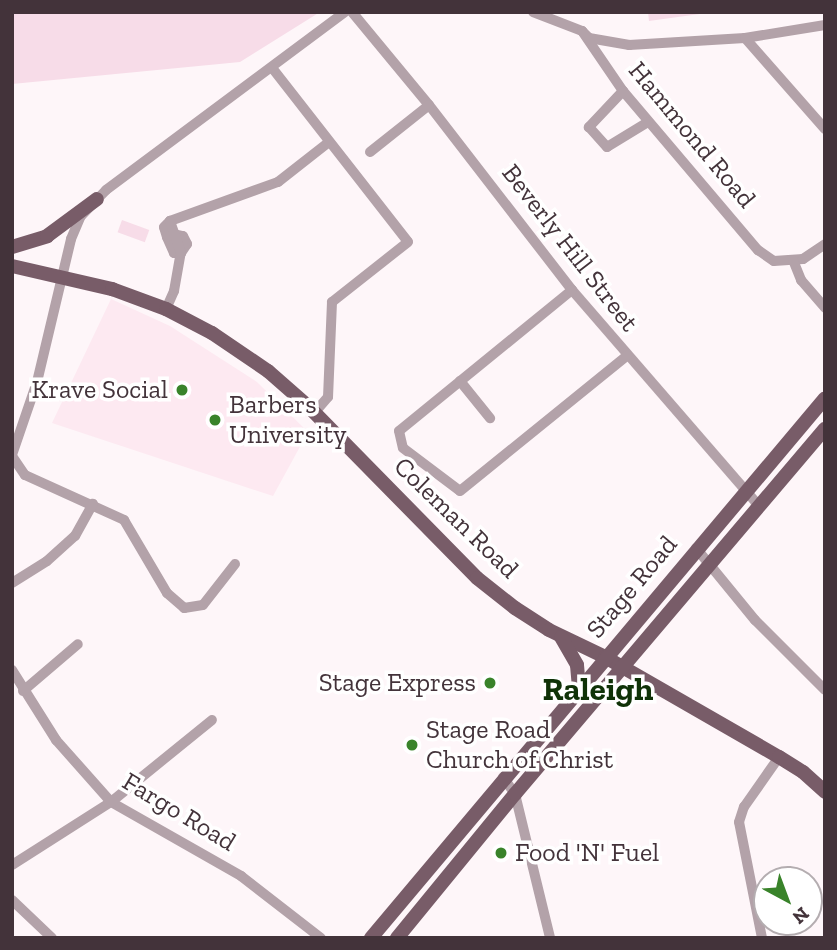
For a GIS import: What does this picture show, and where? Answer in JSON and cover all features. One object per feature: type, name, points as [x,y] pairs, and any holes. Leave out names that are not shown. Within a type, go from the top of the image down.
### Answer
[{"type":"main road","points":[[12,247],[47,236],[97,199]]},
{"type":"main road","name":"Coleman Road","points":[[12,266],[112,289],[166,309],[212,333],[268,371],[314,413],[477,578],[561,637],[605,657],[779,757],[803,772],[825,792]]},
{"type":"main road","name":"Stage Road","points":[[371,938],[503,777],[825,398]]},
{"type":"main road","name":"Stage Road","points":[[397,938],[515,794],[825,429]]},
{"type":"main road","points":[[561,637],[577,665],[579,688]]},
{"type":"street","points":[[235,564],[203,605],[184,608],[167,593],[124,520],[25,475],[12,455],[37,383],[62,276],[81,216],[97,199],[273,69],[345,12]]},
{"type":"street","name":"Beverly Hill Street","points":[[352,12],[429,105],[572,290],[759,506]]},
{"type":"street","points":[[533,12],[582,31],[589,38],[629,45],[745,38],[825,24]]},
{"type":"street","name":"Hammond Road","points":[[582,31],[623,91],[758,250],[774,261],[793,260]]},
{"type":"street","points":[[745,38],[825,129]]},
{"type":"street","points":[[273,69],[408,242],[332,302],[328,397],[314,413]]},
{"type":"street","points":[[623,91],[589,127],[607,147],[648,122]]},
{"type":"street","points":[[370,152],[429,105]]},
{"type":"street","points":[[181,253],[174,253],[163,227],[170,220],[278,182],[329,142]]},
{"type":"street","points":[[166,309],[174,291],[181,253],[187,244],[183,236],[174,234],[170,220]]},
{"type":"street","points":[[825,244],[803,260],[793,260],[801,280],[825,308]]},
{"type":"street","points":[[572,290],[399,431],[403,448],[460,491],[627,356]]},
{"type":"street","points":[[460,382],[490,418]]},
{"type":"street","points":[[12,583],[47,561],[75,536],[93,504]]},
{"type":"street","points":[[696,548],[755,620],[825,690]]},
{"type":"street","points":[[23,691],[78,644]]},
{"type":"street","name":"Fargo Road","points":[[12,670],[55,740],[111,802],[242,876],[321,938]]},
{"type":"street","points":[[12,865],[111,802],[212,720]]},
{"type":"street","points":[[762,938],[740,841],[739,822],[744,807],[779,757]]},
{"type":"street","points":[[503,777],[515,794],[550,938]]},
{"type":"street","points":[[12,900],[52,938]]},
{"type":"shaded area","points":[[12,12],[320,12],[240,62],[12,84]]},
{"type":"shaded area","points":[[648,12],[714,12],[649,21]]},
{"type":"shaded area","points":[[122,220],[149,230],[145,242],[118,232]]},
{"type":"shaded area","points":[[111,299],[170,326],[257,382],[308,432],[273,496],[52,423]]},
{"type":"place","name":"Krave Social","points":[[182,390]]},
{"type":"place","name":"Barbers University","points":[[215,420]]},
{"type":"place","name":"Stage Express","points":[[490,683]]},
{"type":"place","name":"Stage Road Church of Christ","points":[[412,745]]},
{"type":"place","name":"Food 'N' Fuel","points":[[501,853]]},
{"type":"district","name":"Raleigh","points":[[598,689]]}]
